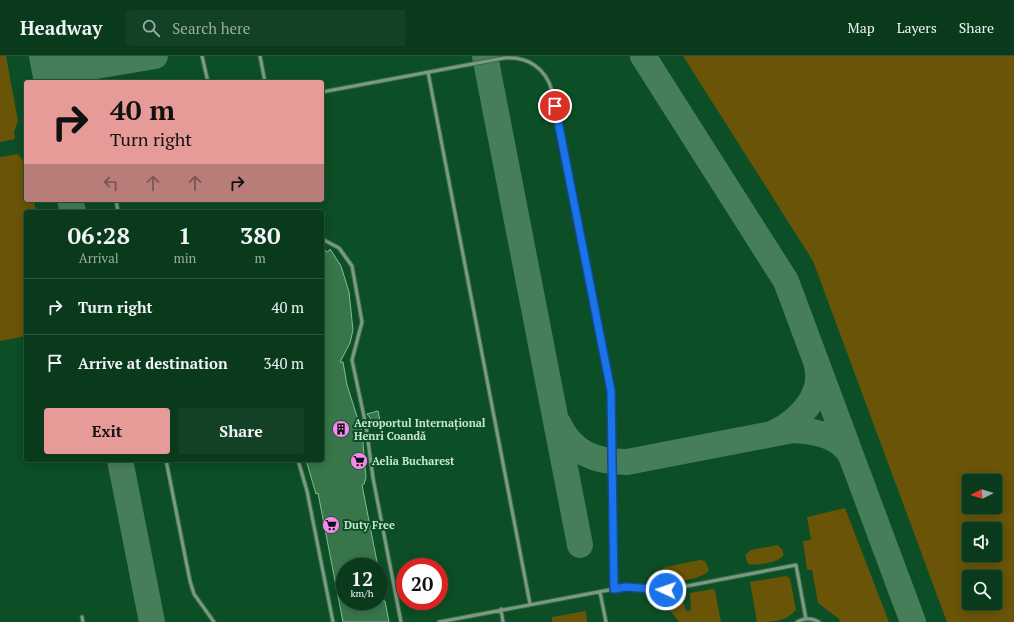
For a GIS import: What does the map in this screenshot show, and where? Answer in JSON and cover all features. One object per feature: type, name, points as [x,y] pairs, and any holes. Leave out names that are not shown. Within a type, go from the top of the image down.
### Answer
[{"type":"lane","points":[[202,56],[208,80]]},
{"type":"lane","points":[[260,56],[265,80]]},
{"type":"lane","points":[[324,92],[513,57],[527,60],[538,67],[551,84],[611,391],[614,589]]},
{"type":"lane","points":[[428,72],[530,604]]},
{"type":"lane","points":[[324,240],[339,248],[352,266],[362,322],[352,360],[366,426],[373,478],[401,622]]},
{"type":"lane","points":[[166,462],[190,581],[194,594],[214,622]]},
{"type":"lane","points":[[299,462],[307,491],[333,622]]},
{"type":"lane","points":[[439,622],[501,609],[626,587],[666,590],[796,565],[806,619]]},
{"type":"lane","points":[[600,592],[606,622]]},
{"type":"lane","points":[[501,609],[503,622]]},
{"type":"lane","points":[[82,617],[83,622]]},
{"type":"lane","points":[[797,622],[806,619],[814,619],[819,622]]},
{"type":"shaded area","points":[[0,56],[6,56],[18,121],[14,132],[15,139],[0,142]]},
{"type":"shaded area","points":[[683,56],[1014,56],[1014,622],[947,622],[813,261]]},
{"type":"shaded area","points":[[18,154],[24,162],[24,202],[34,202],[36,210],[24,210],[24,336],[0,341],[0,157]]},
{"type":"shaded area","points":[[845,508],[889,622],[840,622],[839,619],[818,603],[812,570],[807,570],[803,541],[811,540],[807,517]]},
{"type":"shaded area","points":[[777,545],[783,551],[783,556],[780,558],[756,565],[748,564],[745,555],[751,550]]},
{"type":"shaded area","points":[[700,560],[705,561],[709,570],[701,576],[680,581],[662,579],[661,571],[665,567]]},
{"type":"shaded area","points":[[786,576],[790,578],[796,610],[788,617],[783,619],[769,622],[757,622],[750,582]]},
{"type":"shaded area","points":[[713,589],[715,591],[721,622],[679,622],[662,600],[681,596],[686,611],[691,610],[690,593]]},
{"type":"shaded area","points":[[586,611],[587,622],[552,622],[552,617]]},
{"type":"building","name":"Aeroportul Internațional Henri Coandă","points":[[330,249],[341,266],[349,292],[353,330],[350,343],[340,362],[343,362],[347,385],[362,432],[366,478],[364,484],[362,485],[376,558],[336,558],[336,586],[318,493],[316,494],[307,462],[324,462],[324,250],[328,252]]},
{"type":"building","points":[[378,411],[383,435],[367,414]]},
{"type":"building","name":"Aeroportul Internațional Henri Coandă","points":[[341,610],[387,610],[389,622],[343,622]]},
{"type":"taxiway","points":[[42,56],[47,80]]},
{"type":"taxiway","points":[[49,56],[66,68],[78,69],[155,56]]},
{"type":"taxiway","points":[[485,56],[580,545]]},
{"type":"taxiway","points":[[643,56],[786,281],[913,622]]},
{"type":"taxiway","points":[[70,202],[72,210]]},
{"type":"taxiway","points":[[776,432],[794,421],[808,405],[817,387],[817,366]]},
{"type":"taxiway","points":[[558,423],[570,442],[578,449],[595,458],[615,462],[627,462],[793,430],[818,433],[834,439],[841,443],[851,456]]},
{"type":"taxiway","points":[[120,462],[152,622]]},
{"type":"place","name":"Aeroportul Internațional Henri Coandă","points":[[341,429]]},
{"type":"place","name":"Aelia Bucharest","points":[[359,461]]},
{"type":"place","name":"Duty Free","points":[[331,525]]},
{"type":"route","points":[[555,106],[611,391],[614,589],[626,587],[666,590]]}]
